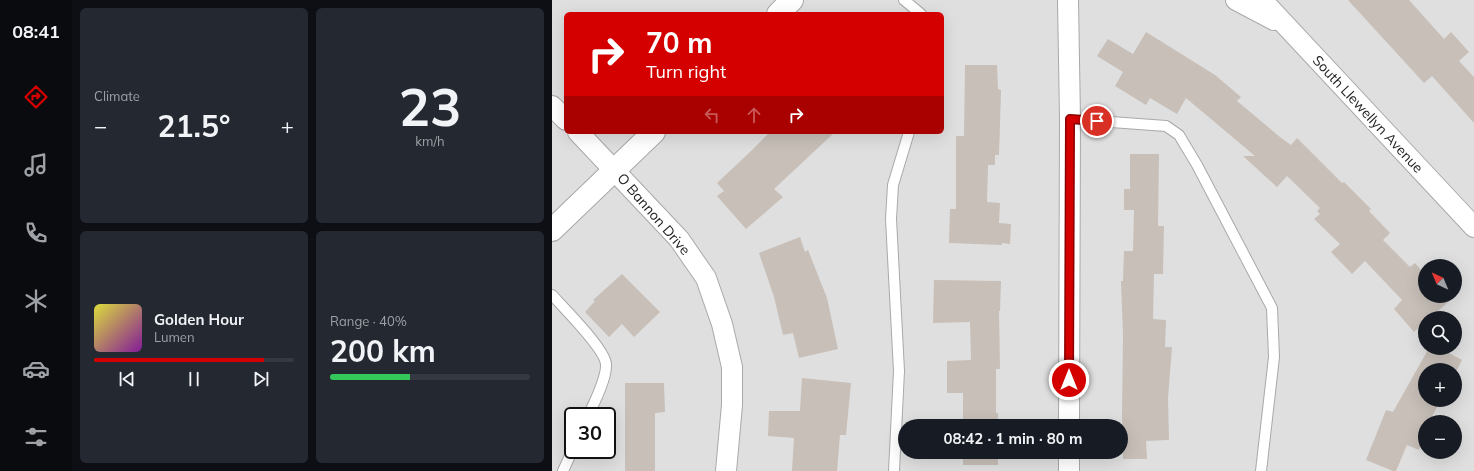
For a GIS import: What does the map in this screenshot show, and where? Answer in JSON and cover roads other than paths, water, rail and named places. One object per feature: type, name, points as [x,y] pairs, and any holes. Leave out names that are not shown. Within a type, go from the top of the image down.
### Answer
[{"type":"street","points":[[780,12],[792,0]]},
{"type":"street","points":[[1068,0],[1070,119],[1069,419]]},
{"type":"street","points":[[1236,0],[1288,28]]},
{"type":"street","name":"South Llewellyn Avenue","points":[[1262,0],[1474,227]]},
{"type":"street","points":[[552,106],[564,118]]},
{"type":"street","name":"O Bannon Drive","points":[[580,134],[679,239],[706,278],[722,324],[732,367],[732,405],[726,471]]},
{"type":"street","points":[[552,230],[652,134]]},
{"type":"street","points":[[1069,459],[1069,471]]},
{"type":"lane","points":[[904,0],[919,12]]},
{"type":"lane","points":[[1070,119],[1166,126],[1179,135],[1197,165],[1272,308],[1274,357],[1261,471]]},
{"type":"lane","points":[[894,471],[899,371],[891,219],[893,184],[908,134]]},
{"type":"lane","points":[[552,295],[598,346],[606,364],[601,386],[592,407]]},
{"type":"lane","points":[[563,471],[568,459]]}]
